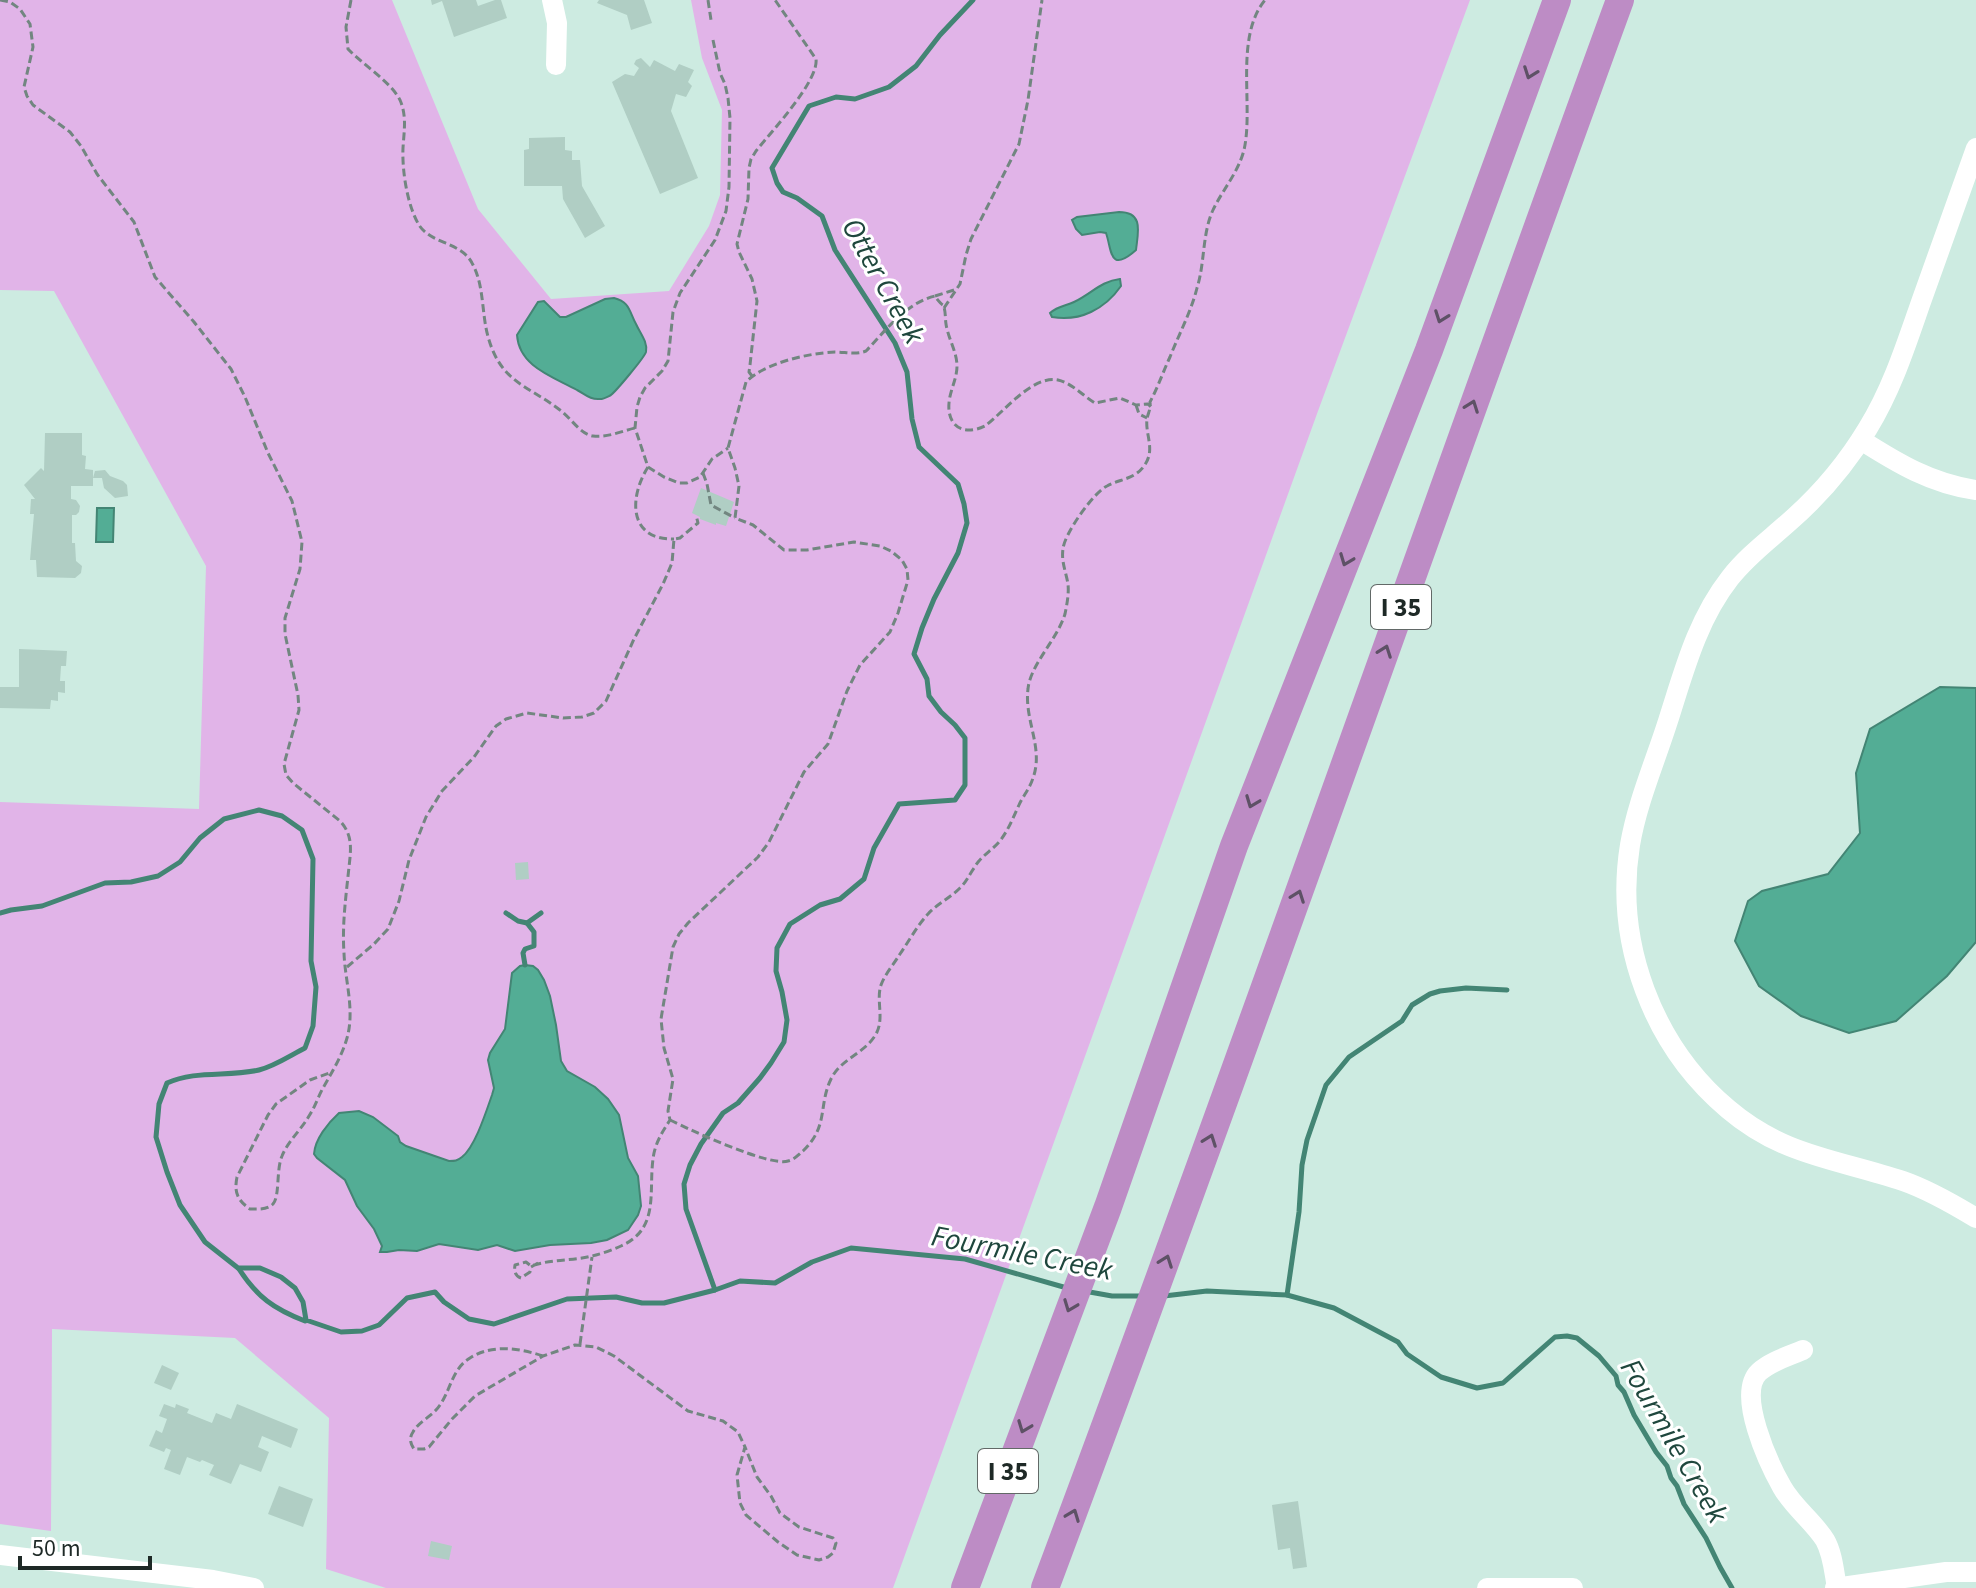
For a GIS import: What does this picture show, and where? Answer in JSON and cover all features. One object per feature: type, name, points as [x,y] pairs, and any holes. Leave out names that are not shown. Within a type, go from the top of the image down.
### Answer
[{"type":"highway","name":"I 35","points":[[965,1588],[1108,1207],[1234,846],[1429,350],[1557,0]]},
{"type":"highway","name":"I 35","points":[[1045,1588],[1131,1361],[1620,0]]},
{"type":"street","points":[[552,0],[557,23],[556,65]]},
{"type":"street","points":[[1976,148],[1966,205],[1880,407],[1861,440],[1812,500],[1742,563],[1702,622],[1689,653],[1649,780],[1630,845],[1627,876],[1630,934],[1649,1003],[1666,1037],[1707,1091],[1751,1127],[1780,1143],[1805,1154],[1906,1182],[1947,1200],[1976,1218]]},
{"type":"street","points":[[1861,440],[1926,477],[1976,490]]},
{"type":"street","points":[[1803,1350],[1758,1372],[1750,1391],[1761,1444],[1783,1489],[1825,1541],[1831,1555],[1836,1588],[1946,1572],[1976,1572]]},
{"type":"street","points":[[0,1555],[213,1580],[254,1588]]},
{"type":"street","points":[[1487,1588],[1573,1588]]},
{"type":"path","points":[[0,0],[20,9],[30,24],[33,47],[24,87],[27,96],[41,112],[70,132],[81,146],[97,174],[134,222],[155,277],[231,369],[292,501],[300,529],[300,569],[285,618],[285,634],[299,710],[284,764],[286,775],[293,783],[340,821],[350,836],[343,922],[350,1024],[341,1055],[310,1115],[284,1152],[277,1174],[274,1202],[269,1207],[250,1209],[237,1196],[237,1177],[268,1115],[286,1096],[324,1073],[332,1072]]},
{"type":"path","points":[[351,0],[346,27],[348,49],[384,81],[399,97],[402,106],[405,118],[404,177],[414,214],[427,234],[460,250],[473,264],[489,340],[503,368],[511,378],[563,412],[589,435],[635,428]]},
{"type":"path","points":[[708,0],[711,20]]},
{"type":"path","points":[[752,376],[749,372],[757,301],[737,244],[748,199],[751,159],[809,84],[817,68],[816,59],[775,0]]},
{"type":"path","points":[[944,308],[960,284],[971,239],[1019,144],[1042,0]]},
{"type":"path","points":[[670,1120],[751,1155],[776,1162],[788,1161],[811,1143],[818,1133],[831,1079],[847,1059],[871,1042],[877,1031],[880,1021],[879,996],[887,974],[926,915],[969,879],[973,868],[1006,833],[1036,768],[1036,744],[1027,695],[1029,682],[1058,632],[1068,603],[1063,546],[1077,518],[1105,486],[1136,475],[1149,456],[1147,418],[1150,402],[1198,288],[1213,210],[1244,151],[1249,43],[1260,6],[1265,0]]},
{"type":"path","points":[[713,40],[730,118],[726,211],[715,240],[680,293],[673,312],[668,361],[640,397],[635,428],[648,467],[679,483],[694,481],[712,459],[728,448]]},
{"type":"path","points":[[735,518],[739,486],[728,448],[746,382],[752,376],[786,361],[838,352],[860,354],[918,302],[956,289]]},
{"type":"path","points":[[935,296],[944,308],[949,340],[956,359],[957,370],[948,405],[950,416],[959,428],[976,431],[985,426],[1042,381],[1059,381],[1095,403],[1120,398],[1151,407]]},
{"type":"path","points":[[754,328],[762,328]]},
{"type":"path","points":[[1136,405],[1139,414],[1147,418]]},
{"type":"path","points":[[648,467],[637,494],[636,515],[641,526],[660,539],[680,538],[698,523],[696,515]]},
{"type":"path","points":[[538,1263],[521,1278],[516,1275],[515,1265],[520,1263],[526,1262],[531,1266],[538,1263],[592,1257],[633,1240],[642,1231],[652,1202],[655,1152],[660,1135],[670,1120],[668,1111],[673,1079],[664,1048],[661,1019],[671,958],[679,934],[758,857],[769,842],[804,772],[828,744],[839,710],[860,665],[890,632],[908,580],[902,560],[880,546],[854,542],[821,549],[784,550],[753,525],[711,505],[703,473]]},
{"type":"path","points":[[345,968],[388,929],[426,817],[442,791],[474,757],[496,726],[506,719],[527,713],[582,717],[594,713],[606,701],[672,563],[674,539]]},
{"type":"path","points":[[580,1344],[592,1257]]},
{"type":"path","points":[[543,1356],[511,1349],[491,1350],[470,1358],[450,1381],[438,1408],[415,1428],[411,1435],[414,1449],[429,1447],[475,1396],[543,1356],[580,1344],[596,1347],[614,1356],[688,1411],[732,1425],[738,1432],[745,1447],[757,1477],[780,1513],[799,1527],[833,1538],[836,1543],[833,1553],[819,1560],[797,1555],[746,1515],[737,1489],[737,1475],[745,1447]]},
{"type":"shaded area","points":[[0,0],[392,0],[478,209],[551,299],[669,291],[709,226],[720,195],[722,110],[702,58],[691,0],[1470,0],[1318,411],[893,1588],[386,1588],[326,1569],[329,1418],[235,1338],[52,1329],[51,1531],[0,1524],[0,802],[199,809],[206,566],[54,291],[0,290]]},
{"type":"shaded area","points":[[1119,212],[1132,215],[1138,230],[1136,250],[1116,260],[1106,233],[1082,235],[1072,220]]},
{"type":"shaded area","points":[[1120,279],[1121,286],[1100,307],[1072,318],[1052,317],[1050,313],[1056,309],[1107,282]]},
{"type":"shaded area","points":[[614,298],[628,308],[643,338],[646,352],[611,395],[601,399],[590,398],[539,370],[524,355],[517,335],[538,302],[544,301],[560,317],[566,317]]},
{"type":"shaded area","points":[[97,508],[114,508],[113,542],[96,542]]},
{"type":"shaded area","points":[[1940,687],[1976,688],[1976,942],[1947,976],[1896,1021],[1849,1033],[1801,1016],[1759,986],[1735,941],[1748,901],[1762,891],[1828,874],[1860,833],[1856,773],[1870,729]]},
{"type":"shaded area","points":[[525,965],[533,966],[544,980],[550,996],[561,1061],[567,1071],[595,1087],[619,1115],[628,1158],[638,1176],[641,1206],[638,1215],[628,1230],[607,1240],[591,1243],[515,1251],[497,1245],[478,1250],[439,1244],[417,1251],[380,1252],[382,1246],[374,1229],[357,1206],[345,1180],[314,1154],[319,1137],[339,1113],[359,1111],[373,1117],[406,1146],[449,1161],[462,1157],[476,1137],[494,1088],[488,1060],[505,1029],[512,973]]},
{"type":"building","points":[[431,0],[476,0],[478,6],[501,0],[507,18],[454,37],[442,1],[432,5]]},
{"type":"building","points":[[599,0],[644,0],[652,23],[631,30],[627,15],[597,3]]},
{"type":"building","points":[[641,58],[650,67],[654,60],[675,71],[679,64],[694,70],[688,82],[692,86],[686,97],[676,94],[671,111],[698,178],[660,194],[612,82],[625,74],[634,76],[639,68],[634,64]]},
{"type":"building","points":[[565,137],[565,150],[572,151],[572,160],[580,160],[582,186],[605,226],[585,238],[563,199],[562,186],[524,186],[524,150],[529,149],[529,138]]},
{"type":"building","points":[[45,433],[82,433],[85,469],[93,470],[93,486],[71,486],[71,499],[80,506],[79,512],[72,515],[72,543],[75,543],[76,561],[82,566],[81,573],[75,578],[37,577],[36,560],[30,560],[34,514],[30,514],[31,499],[35,499],[24,485],[41,468],[44,471]]},
{"type":"building","points":[[105,470],[127,485],[128,496],[115,498],[104,488],[102,478],[93,478],[95,471]]},
{"type":"building","points":[[701,488],[734,502],[726,526],[700,519],[692,513]]},
{"type":"building","points":[[19,649],[67,651],[66,666],[61,666],[60,681],[65,681],[65,693],[58,692],[58,701],[51,700],[50,709],[0,708],[0,687],[19,687]]},
{"type":"building","points":[[528,862],[529,879],[516,880],[515,863]]},
{"type":"building","points":[[162,1365],[179,1373],[171,1390],[154,1383]]},
{"type":"building","points":[[164,1404],[189,1409],[187,1413],[212,1423],[216,1413],[231,1419],[237,1404],[298,1429],[291,1448],[262,1436],[258,1447],[269,1452],[261,1472],[240,1464],[231,1484],[209,1475],[214,1465],[187,1457],[180,1475],[164,1469],[171,1450],[166,1448],[164,1452],[149,1446],[156,1430],[162,1433],[167,1419],[159,1416]]},
{"type":"building","points":[[279,1486],[313,1499],[303,1527],[268,1514]]},
{"type":"building","points":[[1298,1501],[1307,1567],[1293,1569],[1290,1548],[1278,1550],[1272,1505]]},
{"type":"building","points":[[431,1541],[452,1546],[449,1560],[428,1556]]},
{"type":"waterway","name":"Otter Creek","points":[[715,1290],[686,1209],[684,1184],[701,1144],[723,1113],[738,1103],[760,1078],[784,1042],[787,1020],[776,971],[777,948],[790,924],[820,905],[840,899],[864,879],[874,848],[899,804],[955,800],[965,785],[965,738],[929,696],[927,679],[914,654],[934,599],[958,553],[967,523],[958,484],[919,447],[912,419],[907,372],[895,343],[835,250],[822,216],[783,192],[772,168],[809,106],[836,97],[855,99],[889,87],[916,66],[973,0]]},
{"type":"waterway","name":"Fourmile Creek","points":[[0,913],[42,906],[105,883],[131,882],[158,876],[180,862],[200,838],[224,819],[259,810],[282,816],[302,830],[313,859],[311,961],[316,987],[313,1026],[305,1048],[259,1070],[189,1076],[167,1083],[159,1104],[156,1137],[180,1205],[205,1242],[238,1268],[260,1268],[281,1277],[295,1288],[303,1302],[306,1320],[341,1332],[362,1331],[379,1325],[407,1298],[435,1292],[469,1319],[494,1324],[567,1299],[616,1297],[642,1303],[664,1303],[740,1281],[775,1283],[812,1262],[851,1248],[965,1259],[1067,1288]]},
{"type":"waterway","points":[[506,913],[527,923],[534,932],[534,946],[523,953],[525,965]]},
{"type":"waterway","points":[[527,923],[541,913]]},
{"type":"waterway","points":[[1287,1295],[1299,1212],[1302,1165],[1326,1085],[1349,1057],[1402,1021],[1412,1005],[1430,994],[1466,988],[1507,990]]},
{"type":"waterway","points":[[239,1269],[267,1301],[305,1321]]},
{"type":"waterway","name":"Fourmile Creek","points":[[1084,1291],[1112,1296],[1142,1296]]},
{"type":"waterway","name":"Fourmile Creek","points":[[1164,1296],[1207,1291],[1287,1295],[1334,1308],[1398,1342],[1407,1354],[1441,1377],[1477,1388],[1503,1383],[1555,1337],[1577,1338],[1599,1356],[1616,1376],[1634,1415],[1667,1466],[1684,1504],[1732,1588]]}]
